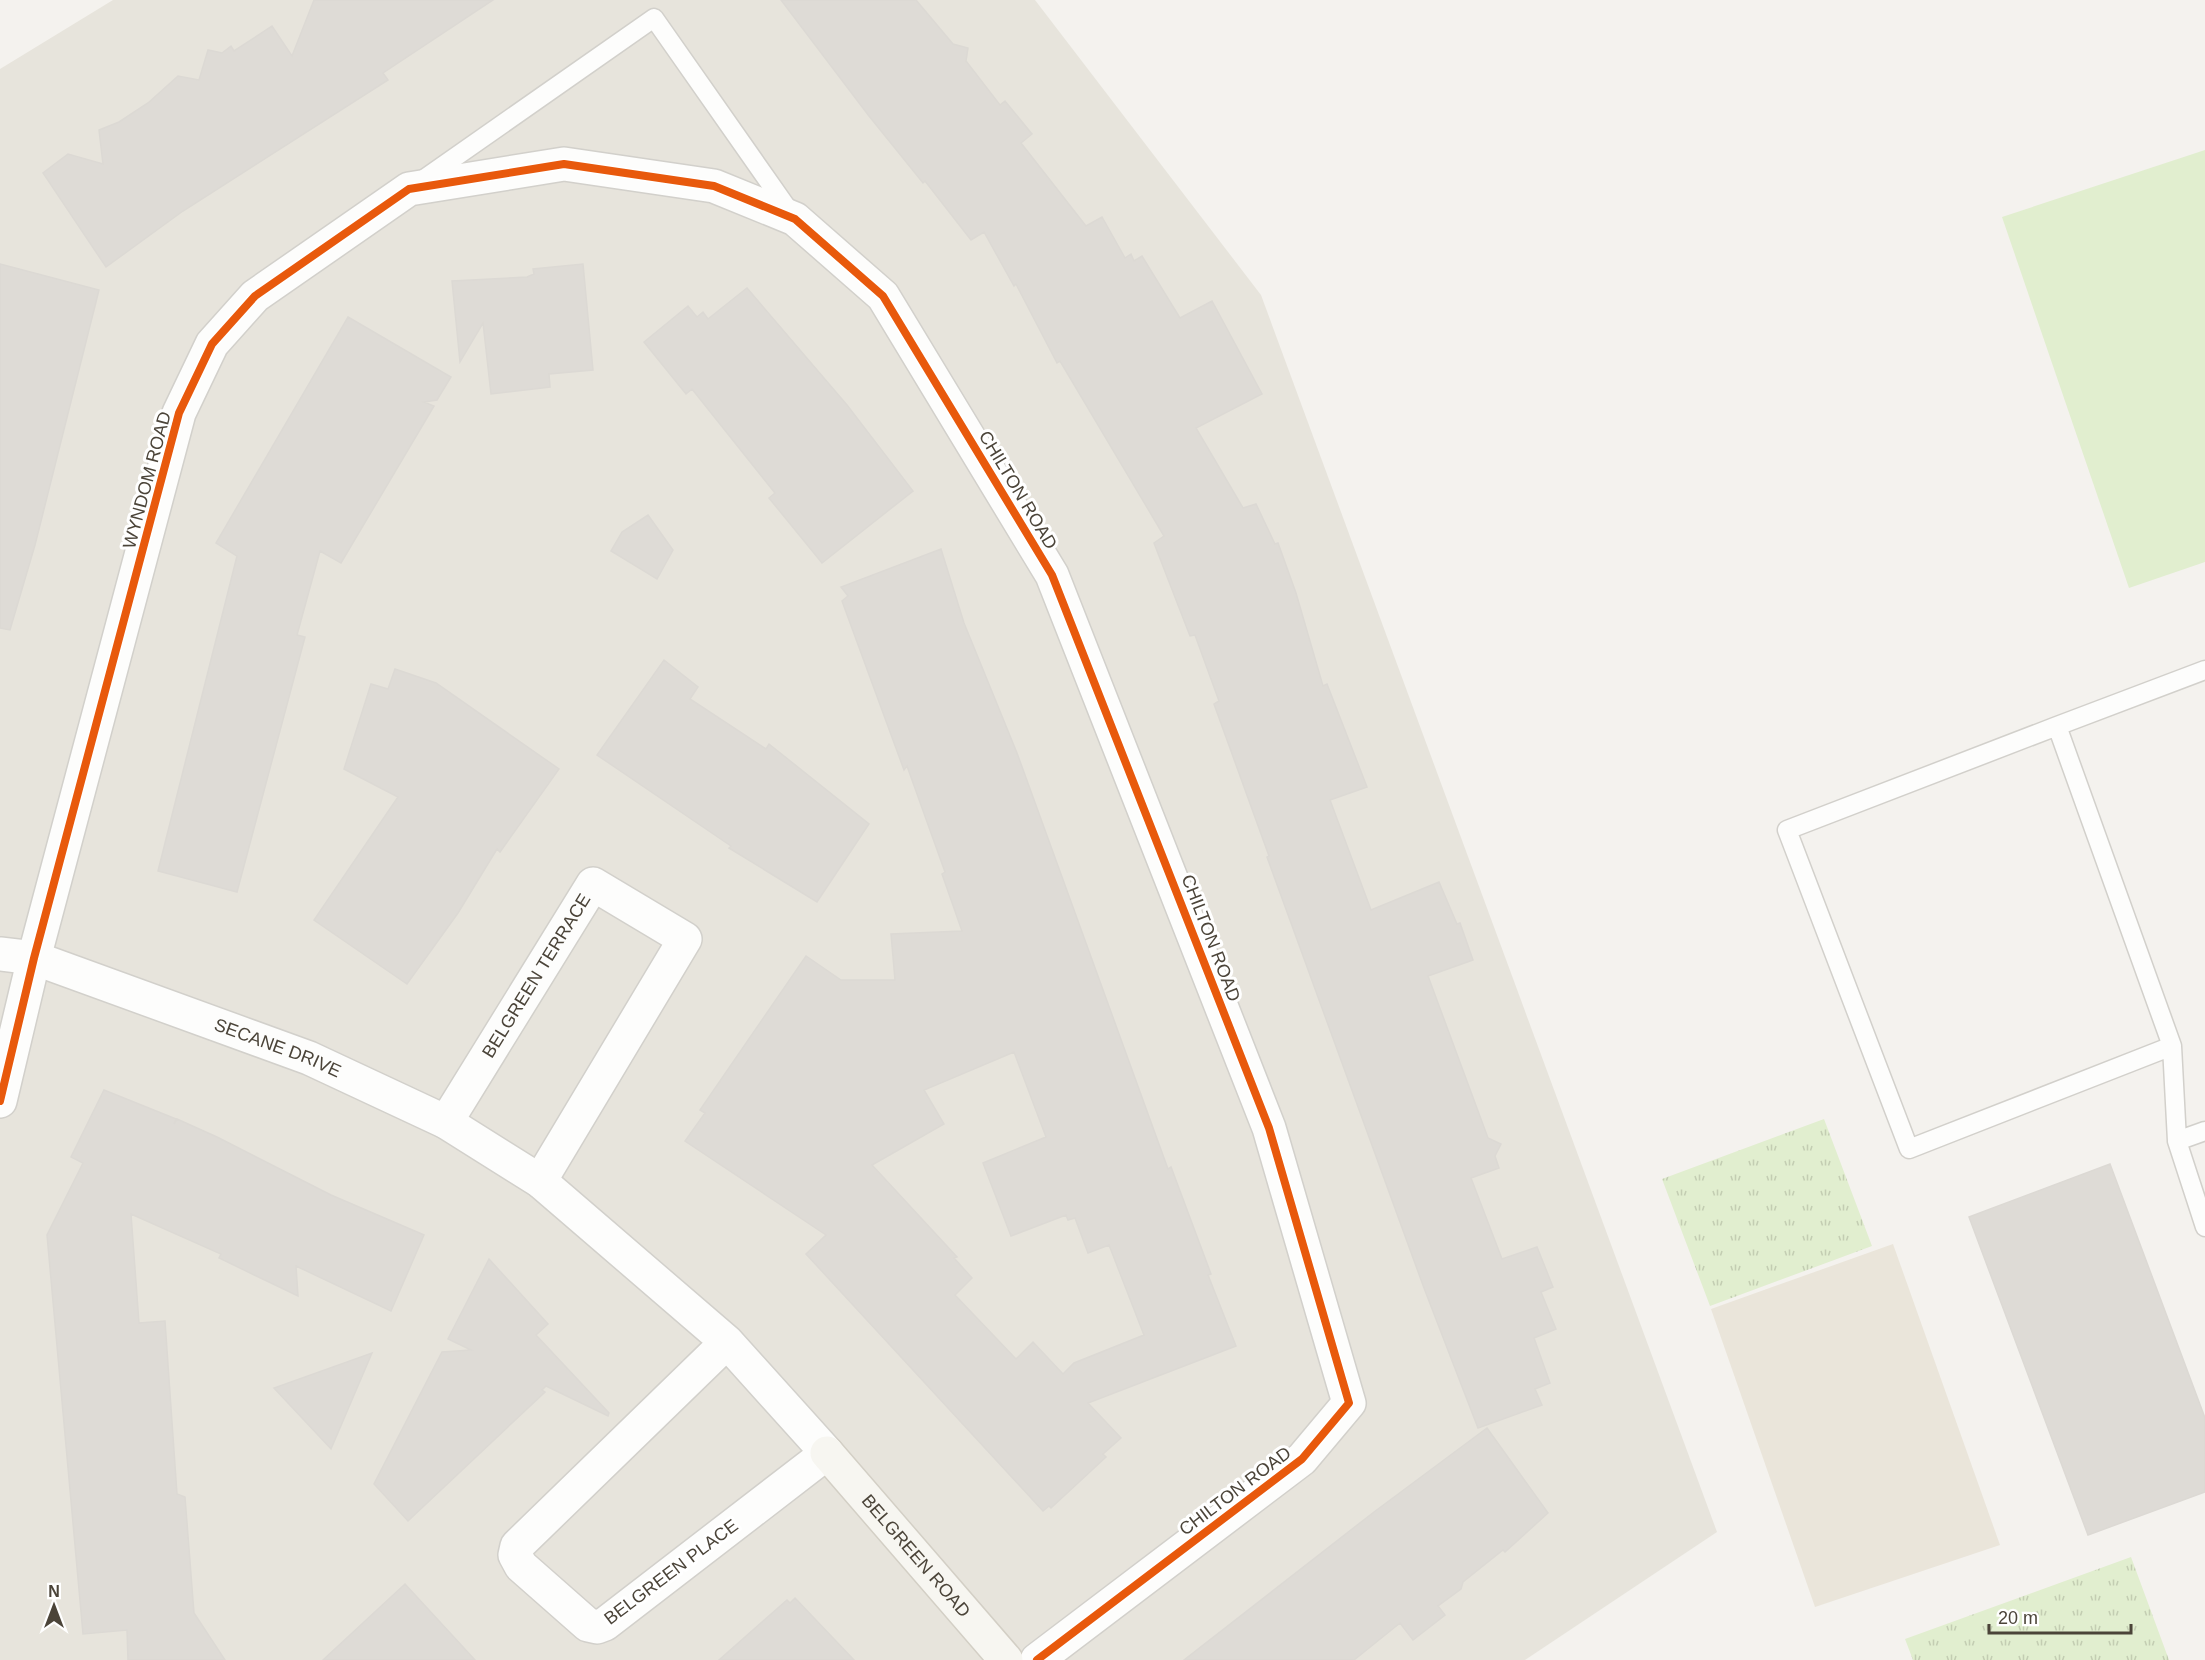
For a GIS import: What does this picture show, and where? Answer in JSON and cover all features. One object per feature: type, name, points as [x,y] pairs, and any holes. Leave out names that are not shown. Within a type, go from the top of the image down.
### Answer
[{"type":"street","name":"WYNDOM ROAD","points":[[0,1101],[34,958],[179,413],[212,344],[255,296],[409,189],[564,164],[714,186],[747,200]]},
{"type":"street","name":"CHILTON ROAD","points":[[747,200],[795,219],[883,296],[1052,575],[1269,1128],[1348,1403],[1302,1459],[1037,1660]]},
{"type":"street","name":"BELGREEN TERRACE","points":[[446,1122],[593,884],[686,939],[540,1181]]},
{"type":"street","name":"SECANE DRIVE","points":[[0,954],[34,958],[309,1058],[446,1122],[540,1181]]},
{"type":"street","points":[[540,1181],[733,1350],[827,1453]]},
{"type":"street","name":"BELGREEN PLACE","points":[[733,1350],[517,1546],[515,1555],[521,1566],[588,1625],[597,1627],[605,1624],[827,1453]]},
{"type":"street","name":"BELGREEN ROAD","points":[[827,1453],[1006,1660]]},
{"type":"lane","points":[[409,189],[654,18],[795,219]]},
{"type":"lane","points":[[2172,1046],[1908,1149],[1787,830],[2205,670]]},
{"type":"lane","points":[[2057,726],[2172,1046],[2177,1142],[2205,1227]]},
{"type":"lane","points":[[2177,1142],[2205,1131]]},
{"type":"shaded area","points":[[113,0],[1035,0],[1261,295],[1717,1532],[1525,1660],[0,1660],[0,69]]},
{"type":"shaded area","points":[[1893,1244],[2000,1545],[1815,1607],[1711,1309]]},
{"type":"green space","points":[[2205,150],[2205,562],[2129,588],[2002,217]]},
{"type":"green space","points":[[1824,1119],[1872,1246],[1710,1306],[1662,1179]]},
{"type":"green space","points":[[2131,1557],[2169,1660],[1913,1660],[1905,1639]]},
{"type":"building","points":[[314,0],[493,0],[383,73],[388,80],[183,211],[106,267],[43,173],[68,154],[103,164],[99,130],[119,122],[148,103],[178,76],[199,80],[208,50],[222,53],[231,46],[234,51],[272,26],[292,56]]},
{"type":"building","points":[[781,0],[916,0],[953,44],[968,48],[966,61],[1000,105],[1005,101],[1032,134],[1021,143],[1086,226],[1102,217],[1125,258],[1131,254],[1134,261],[1142,256],[1180,318],[1212,301],[1262,394],[1196,428],[1243,508],[1256,504],[1275,544],[1278,543],[1296,593],[1323,686],[1327,684],[1367,787],[1330,800],[1371,910],[1439,882],[1457,924],[1460,923],[1473,960],[1428,976],[1488,1138],[1501,1144],[1495,1156],[1499,1168],[1471,1178],[1502,1259],[1537,1247],[1553,1287],[1541,1292],[1556,1329],[1534,1338],[1550,1383],[1535,1389],[1542,1405],[1478,1428],[1424,1288],[1267,857],[1269,856],[1214,704],[1219,701],[1195,635],[1190,636],[1154,543],[1164,536],[1060,361],[1057,363],[1016,284],[1014,286],[984,232],[971,240],[925,181],[923,183],[869,116]]},
{"type":"building","points":[[0,264],[99,290],[35,545],[10,630],[0,628]]},
{"type":"building","points":[[583,264],[593,370],[549,374],[550,387],[491,394],[483,323],[460,362],[452,281],[527,277],[534,274],[533,269]]},
{"type":"building","points":[[747,288],[847,405],[913,491],[822,563],[769,498],[775,493],[692,389],[686,394],[644,342],[688,306],[697,317],[703,312],[708,319]]},
{"type":"building","points":[[348,317],[451,377],[437,400],[424,402],[434,406],[341,563],[320,551],[297,635],[305,637],[237,892],[158,871],[237,556],[216,543]]},
{"type":"building","points":[[648,515],[673,550],[657,579],[611,551],[622,532]]},
{"type":"building","points":[[941,549],[964,623],[1017,753],[1168,1169],[1171,1167],[1211,1274],[1208,1275],[1236,1346],[1088,1403],[1121,1438],[1103,1454],[1106,1457],[1051,1508],[1049,1506],[1043,1511],[806,1254],[826,1235],[685,1141],[705,1113],[700,1110],[806,956],[841,980],[895,980],[891,934],[962,931],[942,874],[945,872],[907,766],[904,770],[842,601],[848,596],[841,587]],"holes":[[[1014,1052],[1046,1137],[983,1163],[1011,1236],[1066,1215],[1068,1220],[1075,1218],[1088,1253],[1109,1245],[1144,1335],[1074,1363],[1063,1374],[1033,1342],[1016,1359],[955,1295],[972,1278],[954,1258],[957,1257],[872,1165],[944,1124],[924,1090]]]},
{"type":"building","points":[[664,660],[698,687],[690,699],[766,749],[769,744],[869,824],[817,902],[729,848],[731,846],[597,755]]},
{"type":"building","points":[[395,669],[436,683],[559,769],[500,852],[497,849],[458,913],[407,984],[314,920],[398,797],[344,769],[371,684],[388,689]]},
{"type":"building","points":[[104,1090],[176,1119],[174,1124],[177,1119],[217,1137],[331,1195],[424,1235],[391,1311],[296,1266],[298,1296],[219,1258],[221,1254],[131,1214],[139,1323],[165,1321],[177,1494],[185,1497],[194,1613],[225,1660],[128,1660],[127,1630],[83,1634],[47,1235],[83,1163],[71,1157]]},
{"type":"building","points":[[2110,1164],[2205,1418],[2205,1492],[2088,1535],[1969,1217]]},
{"type":"building","points":[[489,1259],[548,1324],[536,1335],[609,1413],[608,1416],[546,1386],[542,1390],[545,1392],[408,1521],[374,1484],[442,1352],[471,1350],[448,1339]]},
{"type":"building","points":[[372,1353],[331,1449],[274,1388]]},
{"type":"building","points":[[1487,1428],[1548,1513],[1505,1552],[1503,1550],[1463,1582],[1461,1589],[1438,1606],[1445,1615],[1413,1640],[1400,1623],[1354,1660],[1184,1660],[1374,1512]]},
{"type":"building","points":[[405,1584],[475,1660],[323,1660]]},
{"type":"building","points":[[795,1598],[854,1660],[719,1660],[787,1600],[790,1603]]},
{"type":"cycle path","points":[[0,1101],[34,958],[179,413],[212,344],[255,296],[409,189],[564,164],[714,186],[795,219],[883,296],[1052,575],[1269,1128],[1349,1403],[1302,1459],[1037,1660]]}]
